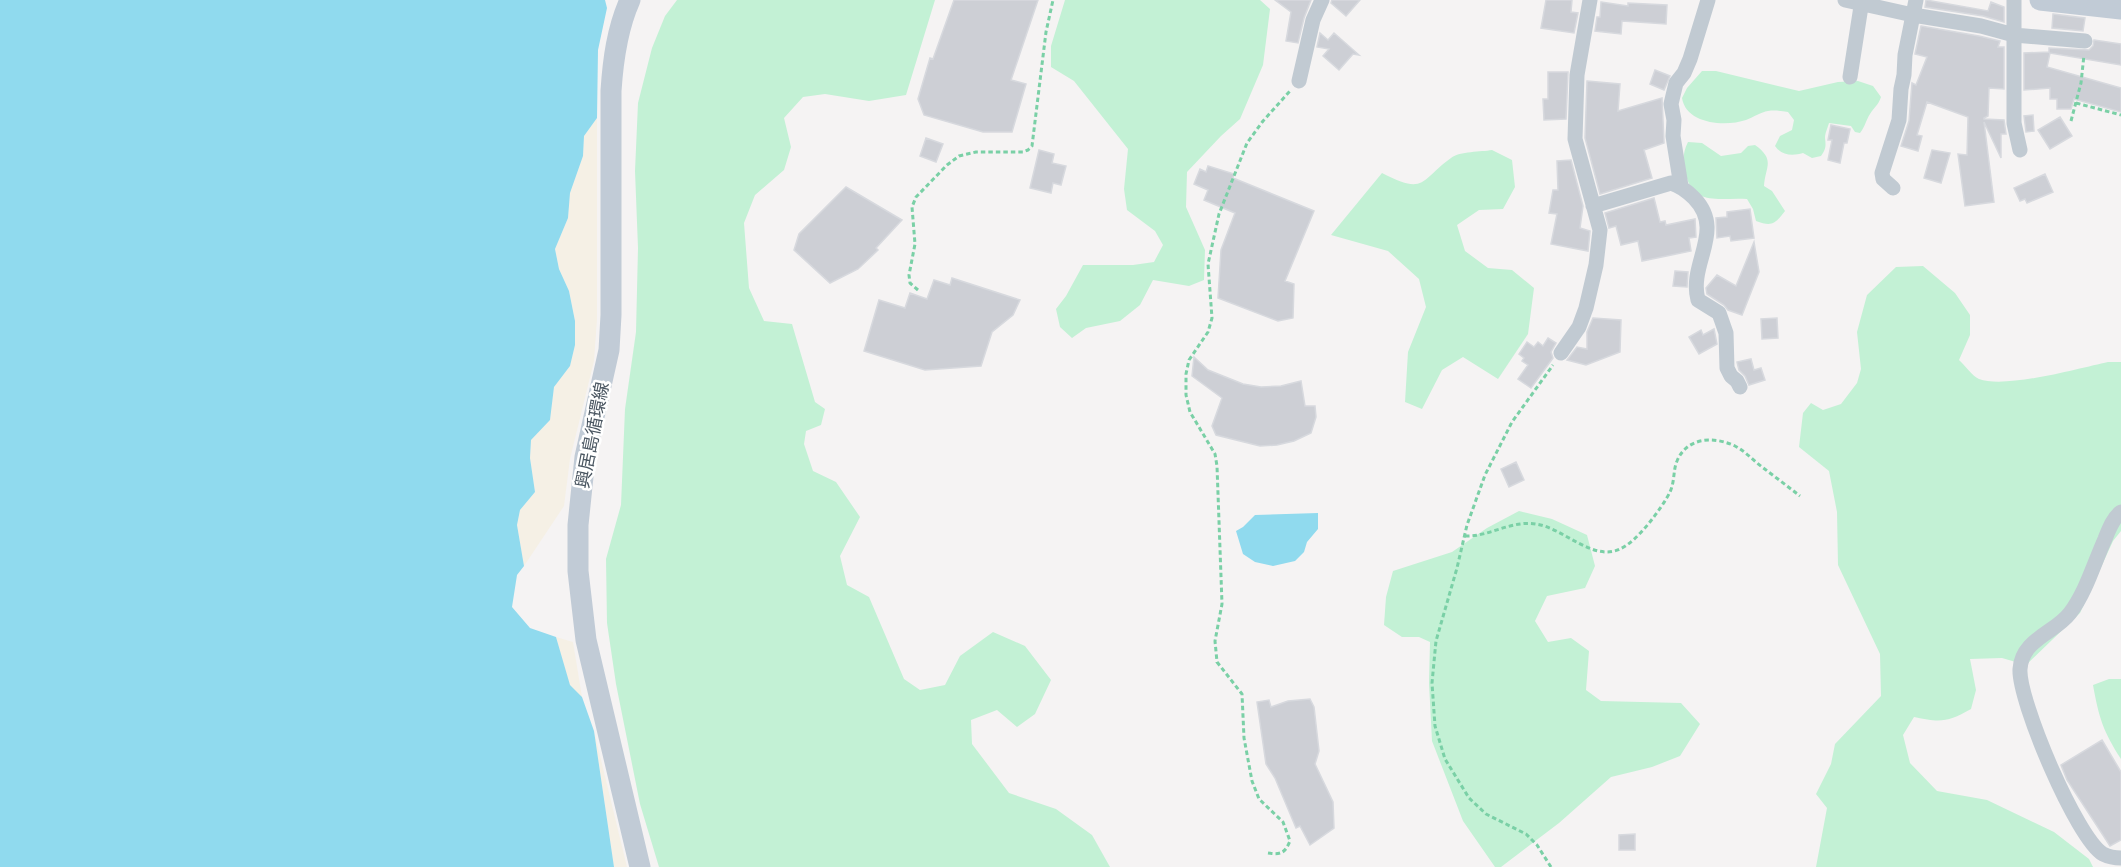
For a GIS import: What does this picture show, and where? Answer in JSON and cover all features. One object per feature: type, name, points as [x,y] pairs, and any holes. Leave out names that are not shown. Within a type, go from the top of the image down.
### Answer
[{"type":"main road","name":"興居島循環線","points":[[630,0],[613,59],[611,102],[612,315],[609,350],[585,457],[578,525],[578,571],[586,640],[640,867]]},
{"type":"main road","points":[[2040,0],[2121,9]]},
{"type":"street","points":[[1299,81],[1313,20],[1322,0]]},
{"type":"street","points":[[1561,353],[1579,327],[1586,308],[1596,265],[1600,230],[1575,139],[1577,75],[1590,0]]},
{"type":"street","points":[[1681,186],[1673,136],[1674,120],[1671,104],[1676,83],[1684,73],[1690,59],[1708,0]]},
{"type":"street","points":[[1845,0],[1914,8],[2014,35],[2085,41]]},
{"type":"street","points":[[2014,0],[2014,123],[2020,150]]},
{"type":"street","points":[[1850,77],[1861,2]]},
{"type":"street","points":[[1893,188],[1883,179],[1882,173],[1899,120],[1900,89],[1914,8]]},
{"type":"street","points":[[1593,206],[1671,183],[1681,186],[1704,211],[1708,224],[1707,241],[1698,267],[1695,291],[1698,300],[1719,313],[1726,333],[1727,368],[1740,387]]},
{"type":"street","points":[[2121,512],[2116,515],[2079,599],[2069,615],[2031,644],[2025,654],[2020,667],[2020,684],[2058,785],[2092,842],[2102,854],[2121,858]]},
{"type":"path","points":[[918,290],[910,283],[909,275],[915,244],[912,207],[916,197],[959,156],[976,153],[1023,152],[1032,146],[1046,32],[1053,0]]},
{"type":"path","points":[[2071,121],[2081,83],[2085,41]]},
{"type":"path","points":[[1268,854],[1279,855],[1286,850],[1290,841],[1283,822],[1259,800],[1252,782],[1244,738],[1242,694],[1217,662],[1215,641],[1222,604],[1218,466],[1215,454],[1190,412],[1186,384],[1190,360],[1208,332],[1212,318],[1208,264],[1219,214],[1247,143],[1263,121],[1299,81]]},
{"type":"path","points":[[2076,103],[2121,115]]},
{"type":"path","points":[[1551,867],[1537,845],[1526,834],[1486,814],[1469,798],[1445,759],[1435,726],[1432,683],[1436,641],[1465,536],[1485,475],[1512,422],[1561,353]]},
{"type":"path","points":[[1465,536],[1477,536],[1519,524],[1536,524],[1558,530],[1593,550],[1617,551],[1629,545],[1640,535],[1669,494],[1675,480],[1676,463],[1684,449],[1697,441],[1718,440],[1736,447],[1800,496]]},
{"type":"green space","points":[[677,0],[935,0],[906,95],[869,101],[825,94],[803,97],[784,118],[791,147],[784,170],[755,195],[744,223],[749,288],[764,321],[792,324],[815,402],[825,409],[821,425],[806,431],[804,444],[813,471],[836,482],[860,517],[840,556],[847,585],[869,597],[904,679],[920,690],[945,685],[960,656],[993,632],[1025,646],[1051,680],[1035,714],[1017,727],[997,710],[971,720],[972,744],[1009,793],[1056,809],[1092,835],[1110,867],[659,867],[640,804],[616,684],[607,623],[606,559],[621,505],[625,409],[636,332],[638,248],[635,171],[638,103],[652,48],[665,16]]},
{"type":"green space","points":[[1065,0],[1260,0],[1270,9],[1263,65],[1240,119],[1187,172],[1186,207],[1205,250],[1204,280],[1189,286],[1153,280],[1140,305],[1120,321],[1086,328],[1072,338],[1060,327],[1056,309],[1083,265],[1133,265],[1154,262],[1163,245],[1155,231],[1127,210],[1124,189],[1128,149],[1074,81],[1051,67],[1051,46]]},
{"type":"green space","points":[[1702,71],[1716,71],[1799,91],[1838,82],[1858,81],[1873,86],[1881,97],[1860,133],[1855,132],[1851,126],[1829,123],[1825,134],[1824,151],[1821,156],[1812,158],[1803,153],[1792,155],[1784,153],[1775,146],[1780,136],[1792,130],[1794,120],[1788,112],[1768,111],[1746,120],[1728,123],[1708,121],[1691,113],[1685,107],[1682,98],[1687,88]]},
{"type":"green space","points":[[1688,142],[1702,143],[1721,156],[1741,153],[1748,146],[1755,145],[1765,155],[1768,164],[1764,186],[1772,191],[1785,211],[1776,221],[1766,224],[1756,221],[1747,199],[1710,198],[1695,192],[1690,185],[1684,166],[1684,154]]},
{"type":"green space","points":[[1492,150],[1512,160],[1515,187],[1503,209],[1479,210],[1457,225],[1465,251],[1488,268],[1512,270],[1534,288],[1528,334],[1498,379],[1463,357],[1442,370],[1422,409],[1405,402],[1408,352],[1426,307],[1419,279],[1388,251],[1331,235],[1382,173],[1396,180],[1415,184],[1427,178],[1455,156]]},
{"type":"green space","points":[[1923,266],[1955,293],[1970,315],[1970,335],[1959,360],[1979,379],[2024,380],[2108,362],[2121,362],[2121,531],[2113,541],[2080,613],[2026,665],[2002,658],[1970,659],[1976,690],[1971,709],[1944,720],[1914,717],[1903,735],[1910,763],[1937,791],[1987,800],[2054,832],[2089,859],[2093,867],[1816,867],[1827,808],[1816,794],[1831,764],[1835,744],[1881,696],[1880,654],[1838,565],[1837,512],[1829,471],[1799,447],[1803,413],[1811,403],[1823,410],[1841,404],[1857,383],[1861,369],[1857,332],[1867,295],[1896,267]]},
{"type":"green space","points":[[1519,511],[1552,519],[1587,535],[1595,566],[1585,588],[1547,596],[1535,621],[1548,642],[1571,638],[1589,651],[1586,690],[1601,701],[1681,703],[1700,724],[1680,756],[1652,767],[1611,777],[1559,823],[1501,867],[1495,867],[1463,821],[1432,741],[1429,683],[1430,642],[1419,637],[1402,637],[1384,625],[1386,597],[1393,571],[1452,552],[1487,528]]},
{"type":"green space","points":[[2109,679],[2121,679],[2121,759],[2102,724],[2093,685]]},
{"type":"sand","points":[[597,118],[597,319],[594,361],[570,459],[564,506],[524,566],[517,525],[520,510],[535,492],[530,458],[531,440],[550,420],[554,387],[570,366],[575,345],[575,321],[569,291],[559,269],[555,249],[568,218],[570,193],[583,156],[584,136]]},
{"type":"sand","points":[[556,637],[573,642],[582,697],[570,686]]},
{"type":"sand","points":[[594,731],[627,867],[614,867]]},
{"type":"water","points":[[0,0],[605,0],[607,8],[598,50],[597,118],[584,136],[583,156],[570,193],[568,218],[555,249],[559,269],[569,291],[575,321],[575,345],[570,366],[554,387],[550,420],[531,440],[530,458],[535,492],[520,510],[517,525],[524,566],[517,575],[512,607],[530,628],[556,637],[570,685],[582,697],[594,731],[614,867],[0,867]]},
{"type":"water","points":[[1318,513],[1318,529],[1307,542],[1304,552],[1295,561],[1273,566],[1255,562],[1243,554],[1236,531],[1255,515]]},
{"type":"building","points":[[954,0],[1038,0],[1011,80],[1026,84],[1012,132],[983,132],[924,115],[918,99],[930,58],[933,59]]},
{"type":"building","points":[[1275,0],[1311,0],[1298,43],[1286,41],[1291,12]]},
{"type":"building","points":[[1332,0],[1360,0],[1346,16],[1331,3]]},
{"type":"building","points":[[1546,0],[1572,0],[1571,12],[1578,13],[1574,33],[1541,28]]},
{"type":"building","points":[[1926,0],[1988,11],[1991,2],[2004,7],[2004,22],[1983,16],[1925,7]]},
{"type":"building","points":[[1601,2],[1628,6],[1628,3],[1667,5],[1666,24],[1622,21],[1621,34],[1595,31],[1597,17],[1600,17]]},
{"type":"building","points":[[2053,14],[2085,18],[2083,31],[2052,28]]},
{"type":"building","points":[[1921,26],[2000,41],[1998,47],[2004,47],[2004,89],[1989,88],[1988,116],[1984,118],[2004,120],[2006,134],[2001,134],[2001,158],[1984,122],[1994,202],[1965,206],[1958,154],[1967,155],[1968,117],[1927,102],[1917,135],[1922,136],[1918,151],[1901,146],[1909,121],[1912,83],[1916,85],[1927,57],[1915,54]]},
{"type":"building","points":[[1320,33],[1328,40],[1334,33],[1359,55],[1353,54],[1339,70],[1323,56],[1329,49],[1317,47]]},
{"type":"building","points":[[2094,40],[2121,44],[2121,65],[2050,53],[2047,67],[2121,88],[2121,112],[2074,99],[2071,109],[2057,109],[2057,99],[2050,99],[2050,88],[2024,90],[2024,53],[2049,52],[2049,48],[2089,50]]},
{"type":"building","points":[[1655,70],[1670,76],[1664,90],[1650,84]]},
{"type":"building","points":[[1548,72],[1568,72],[1566,119],[1544,120],[1543,99],[1548,99]]},
{"type":"building","points":[[1587,81],[1620,84],[1618,111],[1662,98],[1664,143],[1644,150],[1652,178],[1600,194],[1585,138]]},
{"type":"building","points":[[2033,115],[2034,131],[2026,132],[2024,116]]},
{"type":"building","points":[[2060,117],[2072,136],[2050,149],[2038,130]]},
{"type":"building","points":[[1831,125],[1850,129],[1847,143],[1844,143],[1840,163],[1828,160],[1832,140],[1828,140]]},
{"type":"building","points":[[926,138],[943,144],[936,162],[920,156]]},
{"type":"building","points":[[1039,150],[1054,154],[1052,163],[1066,166],[1061,185],[1053,183],[1051,193],[1030,188]]},
{"type":"building","points":[[1932,150],[1950,153],[1941,183],[1924,178]]},
{"type":"building","points":[[1571,160],[1583,206],[1580,228],[1590,231],[1588,251],[1551,244],[1557,214],[1549,213],[1553,190],[1558,190],[1557,161]]},
{"type":"building","points":[[1208,166],[1234,174],[1233,178],[1314,211],[1285,281],[1294,284],[1293,318],[1278,321],[1218,298],[1221,250],[1235,213],[1204,200],[1208,190],[1194,184],[1200,169],[1206,172]]},
{"type":"building","points":[[2045,174],[2053,192],[2027,203],[2025,199],[2020,201],[2014,188]]},
{"type":"building","points":[[846,187],[902,220],[876,248],[878,250],[858,269],[830,283],[794,250],[799,234]]},
{"type":"building","points":[[1654,198],[1660,222],[1665,221],[1666,225],[1695,219],[1696,237],[1689,238],[1691,251],[1642,261],[1638,241],[1621,245],[1616,226],[1609,228],[1605,213]]},
{"type":"building","points":[[1750,209],[1754,238],[1731,241],[1730,236],[1717,238],[1716,218],[1727,217],[1727,212]]},
{"type":"building","points":[[1754,242],[1759,272],[1742,315],[1728,310],[1707,294],[1706,288],[1717,275],[1736,286]]},
{"type":"building","points":[[1675,271],[1688,272],[1687,287],[1673,286]]},
{"type":"building","points":[[952,278],[1020,300],[1013,315],[992,332],[981,366],[925,370],[864,351],[879,300],[905,308],[910,293],[927,299],[934,280],[950,285]]},
{"type":"building","points":[[1593,318],[1621,320],[1620,352],[1586,365],[1567,360],[1577,347],[1587,349],[1587,332]]},
{"type":"building","points":[[1777,318],[1778,338],[1762,339],[1761,319]]},
{"type":"building","points":[[1714,329],[1717,344],[1699,354],[1689,337],[1701,330],[1703,335]]},
{"type":"building","points":[[1548,338],[1556,343],[1551,352],[1553,358],[1531,388],[1518,379],[1528,365],[1522,361],[1524,358],[1519,354],[1527,342],[1534,347],[1538,342],[1543,346]]},
{"type":"building","points":[[1194,357],[1208,370],[1243,384],[1261,387],[1281,386],[1301,381],[1305,406],[1315,406],[1316,417],[1311,433],[1294,441],[1260,446],[1216,435],[1212,426],[1222,398],[1192,376]]},
{"type":"building","points":[[1751,359],[1754,370],[1761,368],[1765,380],[1749,385],[1739,370],[1737,362]]},
{"type":"building","points":[[1516,462],[1524,480],[1509,487],[1501,469]]},
{"type":"building","points":[[1310,699],[1314,707],[1319,751],[1315,764],[1333,802],[1334,828],[1310,845],[1300,826],[1296,828],[1275,778],[1266,764],[1257,702],[1269,700],[1271,707],[1288,701]]},
{"type":"building","points":[[2102,740],[2121,772],[2121,840],[2110,846],[2067,780],[2061,765]]},
{"type":"building","points":[[1635,834],[1635,850],[1619,850],[1619,835]]}]
